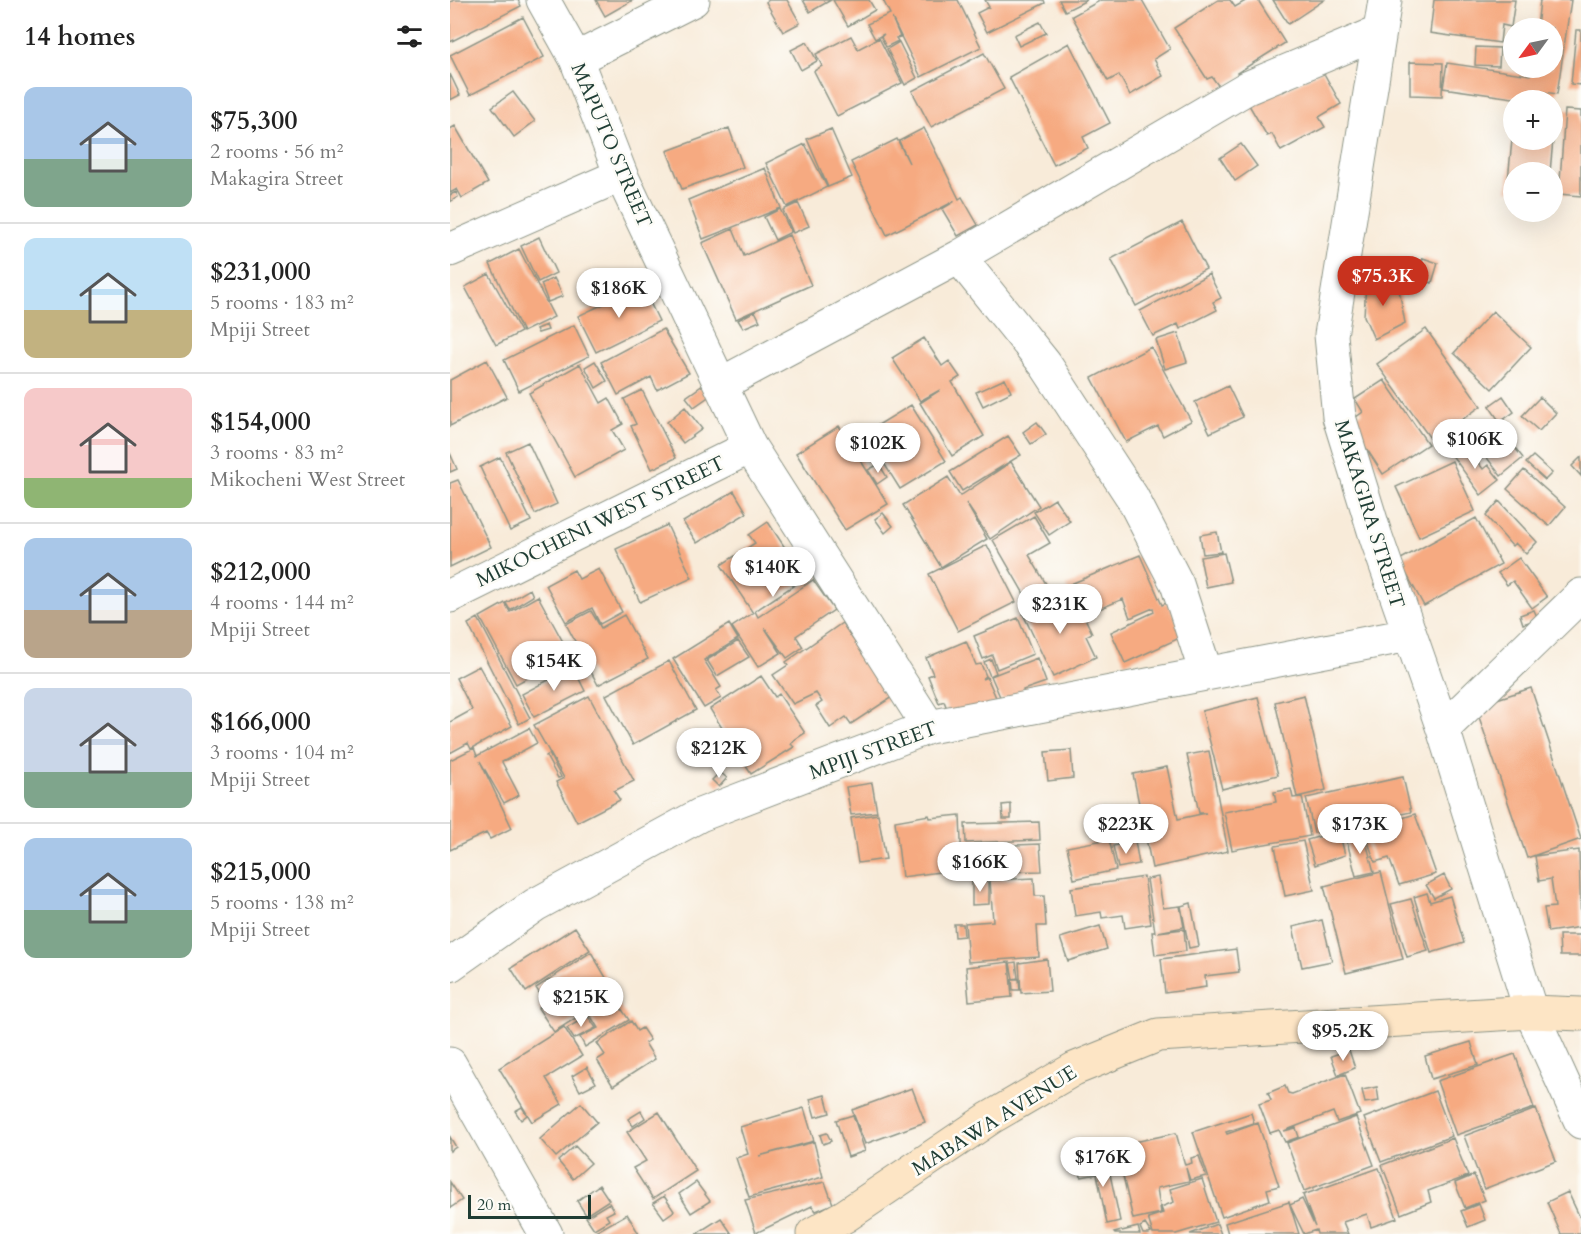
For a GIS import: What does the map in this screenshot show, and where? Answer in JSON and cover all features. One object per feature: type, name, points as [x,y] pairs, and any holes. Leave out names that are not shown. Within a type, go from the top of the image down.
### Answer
[{"type":"street","name":"MAPUTO STREET","points":[[543,0],[576,59],[621,175],[750,447],[929,727]]},
{"type":"street","points":[[576,59],[693,0]]},
{"type":"street","name":"MAKAGIRA STREET","points":[[1385,0],[1331,335],[1339,417],[1409,635],[1443,729],[1531,1012],[1581,1122]]},
{"type":"street","points":[[721,384],[959,257],[1247,88],[1380,32]]},
{"type":"street","points":[[450,250],[621,175]]},
{"type":"street","points":[[959,257],[1045,364],[1132,496],[1177,584],[1206,673]]},
{"type":"street","name":"MIKOCHENI WEST STREET","points":[[450,596],[750,447]]},
{"type":"street","points":[[1443,729],[1581,595]]},
{"type":"street","name":"MPIJI STREET","points":[[450,965],[535,905],[700,815],[929,727],[1409,635]]},
{"type":"street","name":"MABAWA AVENUE","points":[[813,1234],[845,1216],[990,1118],[1074,1069],[1158,1035],[1531,1012],[1581,1014]]},
{"type":"street","points":[[450,1064],[546,1234]]},
{"type":"building","points":[[454,0],[518,0],[521,6],[450,42],[450,2]]},
{"type":"building","points":[[596,0],[633,0],[605,16]]},
{"type":"building","points":[[787,0],[800,23],[783,32],[766,2]]},
{"type":"building","points":[[803,0],[831,0],[810,12]]},
{"type":"building","points":[[833,0],[869,0],[875,10],[848,26]]},
{"type":"building","points":[[883,0],[958,0],[981,47],[921,77],[892,18],[900,37],[896,38],[898,41],[886,47],[881,37],[884,34],[875,39],[867,24],[890,14]]},
{"type":"building","points":[[985,0],[1044,0],[1045,3],[987,32],[977,13],[989,7]]},
{"type":"building","points":[[1059,0],[1087,0],[1065,11]]},
{"type":"building","points":[[1101,0],[1142,0],[1170,49],[1154,59],[1163,76],[1130,95],[1119,75],[1108,81],[1072,16]]},
{"type":"building","points":[[1218,0],[1230,0],[1235,7],[1247,0],[1258,0],[1285,43],[1237,73],[1239,76],[1220,88],[1212,77],[1207,79],[1174,28]]},
{"type":"building","points":[[1273,0],[1324,0],[1288,24]]},
{"type":"building","points":[[1434,0],[1515,0],[1512,18],[1503,18],[1500,43],[1430,33]]},
{"type":"building","points":[[1540,0],[1571,0],[1563,54],[1563,18],[1538,18]]},
{"type":"building","points":[[523,17],[544,57],[470,95],[450,55]]},
{"type":"building","points":[[1040,22],[1046,33],[1019,46],[1014,35]]},
{"type":"building","points":[[1576,30],[1581,30],[1581,85],[1571,84]]},
{"type":"building","points":[[851,36],[858,49],[879,38],[902,83],[837,116],[814,71],[822,66],[816,54]]},
{"type":"building","points":[[807,42],[817,61],[801,70],[791,50]]},
{"type":"building","points":[[899,42],[917,78],[905,85],[887,49]]},
{"type":"building","points":[[1069,43],[1110,123],[1083,137],[1088,148],[1054,165],[1009,77]]},
{"type":"building","points":[[1476,47],[1500,48],[1499,66],[1475,65]]},
{"type":"building","points":[[984,53],[1004,89],[931,127],[912,91]]},
{"type":"building","points":[[1410,62],[1443,63],[1442,96],[1410,95]]},
{"type":"building","points":[[1447,63],[1503,71],[1503,78],[1559,78],[1558,90],[1503,90],[1503,97],[1443,88]]},
{"type":"building","points":[[1322,70],[1341,104],[1319,117],[1325,127],[1281,151],[1272,134],[1267,136],[1249,105],[1281,87],[1283,92]]},
{"type":"building","points":[[450,74],[460,95],[450,100]]},
{"type":"building","points":[[513,92],[535,121],[514,137],[492,107]]},
{"type":"building","points":[[1565,110],[1581,111],[1581,196],[1563,194]]},
{"type":"building","points":[[455,126],[488,183],[462,198],[457,189],[450,193],[450,129]]},
{"type":"building","points":[[729,128],[743,167],[682,189],[667,151]]},
{"type":"building","points":[[924,128],[959,199],[962,197],[978,225],[958,236],[942,209],[955,201],[887,235],[851,162],[897,139],[909,163],[899,141]]},
{"type":"building","points":[[831,129],[852,177],[828,187],[807,139]]},
{"type":"building","points":[[805,144],[827,187],[787,207],[766,163]]},
{"type":"building","points":[[1241,144],[1257,166],[1235,181],[1220,158]]},
{"type":"building","points":[[1511,150],[1552,150],[1551,162],[1510,162]]},
{"type":"building","points":[[765,168],[781,208],[703,239],[688,200]]},
{"type":"building","points":[[456,192],[458,197],[450,202],[450,195]]},
{"type":"building","points":[[798,203],[809,226],[793,233],[783,210]]},
{"type":"building","points":[[780,209],[791,232],[775,240],[764,217]]},
{"type":"building","points":[[1182,222],[1206,269],[1136,306],[1111,259]]},
{"type":"building","points":[[733,229],[744,256],[789,235],[811,285],[736,319],[702,243]]},
{"type":"building","points":[[539,237],[556,273],[538,282],[521,246]]},
{"type":"building","points":[[519,249],[554,317],[523,332],[490,264]]},
{"type":"building","points":[[1423,258],[1438,263],[1432,283],[1417,278]]},
{"type":"building","points":[[489,274],[521,332],[496,345],[465,287]]},
{"type":"building","points":[[1209,274],[1221,298],[1213,302],[1217,310],[1180,329],[1178,324],[1153,336],[1140,311]]},
{"type":"building","points":[[554,278],[563,296],[548,302],[541,284]]},
{"type":"building","points":[[1397,278],[1405,323],[1374,339],[1364,316],[1366,283]]},
{"type":"building","points":[[642,286],[659,321],[596,352],[578,316]]},
{"type":"building","points":[[755,311],[760,321],[743,328],[738,320]]},
{"type":"building","points":[[1493,311],[1531,347],[1492,389],[1454,353]]},
{"type":"building","points":[[546,325],[548,330],[538,333],[536,329]]},
{"type":"building","points":[[574,325],[589,356],[519,391],[504,360]]},
{"type":"building","points":[[663,329],[689,373],[657,390],[651,377],[618,395],[601,362]]},
{"type":"building","points":[[1426,329],[1481,406],[1432,441],[1377,364]]},
{"type":"building","points":[[1178,333],[1187,362],[1165,369],[1156,340]]},
{"type":"building","points":[[924,338],[942,366],[949,361],[960,377],[952,382],[984,436],[952,456],[920,403],[940,390],[920,401],[892,358]]},
{"type":"building","points":[[1151,347],[1191,421],[1163,436],[1158,426],[1126,442],[1092,378]]},
{"type":"building","points":[[487,360],[507,397],[450,426],[450,380]]},
{"type":"building","points":[[595,361],[607,381],[596,388],[585,367]]},
{"type":"building","points":[[580,364],[601,403],[609,398],[623,424],[612,430],[624,450],[575,477],[529,393]]},
{"type":"building","points":[[1005,379],[1011,392],[983,406],[976,392]]},
{"type":"building","points":[[1384,380],[1428,444],[1383,474],[1349,422],[1363,412],[1355,399]]},
{"type":"building","points":[[703,385],[711,395],[694,407],[686,397]]},
{"type":"building","points":[[1228,386],[1243,417],[1210,433],[1195,402]]},
{"type":"building","points":[[642,390],[676,458],[652,469],[631,426],[636,424],[624,399]]},
{"type":"building","points":[[1503,396],[1514,412],[1500,422],[1489,406]]},
{"type":"building","points":[[1540,397],[1556,413],[1539,431],[1522,416]]},
{"type":"building","points":[[911,405],[946,461],[900,489],[865,433]]},
{"type":"building","points":[[685,407],[702,429],[683,443],[667,422]]},
{"type":"building","points":[[1037,422],[1046,434],[1031,444],[1023,432]]},
{"type":"building","points":[[1496,424],[1523,458],[1501,476],[1474,441]]},
{"type":"building","points":[[839,426],[888,504],[845,530],[796,453]]},
{"type":"building","points":[[1008,436],[1021,455],[962,491],[950,472]]},
{"type":"building","points":[[528,442],[557,504],[535,514],[506,452]]},
{"type":"building","points":[[1464,444],[1483,469],[1488,465],[1500,480],[1481,495],[1451,454]]},
{"type":"building","points":[[450,453],[457,469],[450,472]]},
{"type":"building","points":[[1533,456],[1552,473],[1545,480],[1526,463]]},
{"type":"building","points":[[500,457],[531,521],[510,531],[480,467]]},
{"type":"building","points":[[1581,457],[1581,476],[1572,466]]},
{"type":"building","points":[[1452,461],[1475,511],[1419,537],[1396,487]]},
{"type":"building","points":[[1011,462],[1039,506],[990,539],[966,503],[987,539],[941,567],[903,505],[948,477],[960,496]]},
{"type":"building","points":[[879,464],[887,477],[877,484],[868,470]]},
{"type":"building","points":[[1524,470],[1565,507],[1549,526],[1507,489]]},
{"type":"building","points":[[458,480],[491,547],[450,567],[450,483]]},
{"type":"building","points":[[734,491],[747,513],[697,543],[683,522]]},
{"type":"building","points":[[1055,499],[1070,521],[1049,535],[1034,512]]},
{"type":"building","points":[[1499,501],[1537,542],[1526,554],[1515,543],[1512,546],[1486,516]]},
{"type":"building","points":[[883,513],[893,526],[885,533],[875,519]]},
{"type":"building","points":[[1034,516],[1050,543],[1029,555],[1052,594],[1031,606],[993,540]]},
{"type":"building","points":[[1476,518],[1501,564],[1424,606],[1399,560]]},
{"type":"building","points":[[768,522],[805,578],[755,611],[758,617],[813,580],[834,610],[796,636],[803,647],[787,658],[765,628],[781,653],[758,667],[732,627],[753,613],[721,565],[755,543],[749,535]]},
{"type":"building","points":[[667,525],[692,578],[640,602],[616,549]]},
{"type":"building","points":[[1217,532],[1221,552],[1203,554],[1200,535]]},
{"type":"building","points":[[987,545],[1016,602],[958,631],[929,574]]},
{"type":"building","points":[[1224,553],[1231,582],[1206,587],[1200,557]]},
{"type":"building","points":[[1140,555],[1162,605],[1168,602],[1184,636],[1125,663],[1111,632],[1154,612],[1153,608],[1130,618],[1123,599],[1080,617],[1066,586]]},
{"type":"building","points":[[1519,558],[1547,597],[1532,608],[1513,581],[1507,585],[1498,573]]},
{"type":"building","points":[[599,569],[622,612],[600,624],[592,608],[566,622],[546,585],[574,570],[579,579]]},
{"type":"building","points":[[530,589],[533,596],[510,610],[506,603]]},
{"type":"building","points":[[1066,593],[1078,619],[1084,616],[1092,633],[1086,636],[1096,657],[1053,677],[1023,614]]},
{"type":"building","points":[[538,596],[575,664],[554,674],[549,666],[516,684],[480,617],[505,603],[510,612]]},
{"type":"building","points":[[1534,610],[1538,619],[1523,624],[1520,615]]},
{"type":"building","points":[[591,611],[601,628],[624,615],[648,659],[598,685],[566,624]]},
{"type":"building","points":[[478,618],[530,718],[519,724],[468,624]]},
{"type":"building","points":[[1018,618],[1033,654],[997,669],[992,655],[983,659],[974,636]]},
{"type":"building","points":[[842,623],[892,697],[851,724],[846,717],[830,728],[816,706],[822,702],[816,693],[793,704],[773,675],[788,665],[786,662]]},
{"type":"building","points":[[729,624],[738,639],[704,660],[721,687],[716,690],[721,698],[704,708],[673,659]]},
{"type":"building","points":[[738,641],[749,657],[717,676],[707,660]]},
{"type":"building","points":[[966,641],[976,665],[981,664],[986,676],[982,679],[987,677],[998,702],[952,722],[944,701],[939,703],[928,676],[933,674],[926,658]]},
{"type":"building","points":[[1037,658],[1046,682],[1023,690],[1026,699],[1001,699],[991,676]]},
{"type":"building","points":[[991,659],[996,673],[990,676],[984,662]]},
{"type":"building","points":[[669,661],[696,710],[633,745],[606,695]]},
{"type":"building","points":[[479,666],[512,726],[471,749],[468,743],[450,753],[450,722],[472,710],[456,678]]},
{"type":"building","points":[[573,667],[585,691],[534,717],[522,694]]},
{"type":"building","points":[[761,676],[775,697],[779,694],[805,733],[794,740],[791,744],[794,747],[751,774],[710,709]]},
{"type":"building","points":[[1531,688],[1581,839],[1527,858],[1479,717],[1494,700]]},
{"type":"building","points":[[1304,695],[1326,790],[1297,797],[1275,702]]},
{"type":"building","points":[[589,696],[634,781],[614,791],[620,800],[577,822],[556,782],[564,778],[534,725]]},
{"type":"building","points":[[1258,697],[1278,775],[1222,789],[1202,711]]},
{"type":"building","points":[[529,728],[537,743],[502,762],[519,795],[504,803],[480,761],[512,828],[490,839],[486,833],[450,850],[450,760],[474,748],[477,756]]},
{"type":"building","points":[[1071,750],[1073,778],[1048,781],[1045,752]]},
{"type":"building","points":[[1209,751],[1228,851],[1152,868],[1133,774],[1167,767],[1178,819],[1206,813],[1199,813],[1187,755]]},
{"type":"building","points":[[549,754],[561,777],[558,778],[546,756]]},
{"type":"building","points":[[720,772],[727,778],[719,787],[712,780]]},
{"type":"building","points":[[1403,777],[1411,812],[1314,833],[1306,798]]},
{"type":"building","points":[[872,783],[877,812],[851,815],[846,787]]},
{"type":"building","points":[[1291,789],[1293,798],[1302,797],[1310,836],[1232,850],[1224,812],[1276,802],[1274,792]]},
{"type":"building","points":[[1011,804],[1011,819],[1003,819],[1002,805]]},
{"type":"building","points":[[878,814],[886,859],[858,863],[851,818]]},
{"type":"building","points":[[1415,814],[1436,874],[1399,885],[1389,858],[1375,862],[1364,830]]},
{"type":"building","points":[[929,815],[930,818],[960,815],[962,869],[902,877],[895,821]]},
{"type":"building","points":[[1039,822],[1040,840],[966,843],[965,824]]},
{"type":"building","points":[[1339,831],[1345,855],[1315,865],[1307,840]]},
{"type":"building","points":[[1364,834],[1374,872],[1356,876],[1346,838]]},
{"type":"building","points":[[1109,839],[1116,870],[1074,879],[1067,847]]},
{"type":"building","points":[[1135,841],[1139,864],[1118,868],[1113,846]]},
{"type":"building","points":[[1303,841],[1314,890],[1285,896],[1275,846]]},
{"type":"building","points":[[1040,844],[1042,871],[966,873],[965,847]]},
{"type":"building","points":[[1579,850],[1581,927],[1548,932],[1544,908],[1555,907],[1551,879],[1539,881],[1535,856]]},
{"type":"building","points":[[1381,872],[1403,959],[1346,973],[1324,886]]},
{"type":"building","points":[[1444,875],[1451,889],[1434,898],[1426,885]]},
{"type":"building","points":[[1144,877],[1151,924],[1125,928],[1123,915],[1102,918],[1101,912],[1075,916],[1071,888]]},
{"type":"building","points":[[1158,877],[1163,908],[1180,906],[1184,927],[1158,932],[1184,929],[1186,951],[1155,955],[1152,932],[1155,932],[1147,879]]},
{"type":"building","points":[[1034,878],[1035,896],[1044,896],[1046,926],[1037,926],[1039,957],[968,962],[965,923],[993,921],[990,880]]},
{"type":"building","points":[[972,882],[989,882],[989,904],[972,905]]},
{"type":"building","points":[[1427,893],[1430,902],[1450,896],[1464,943],[1431,953],[1414,897]]},
{"type":"building","points":[[1411,899],[1428,951],[1407,957],[1391,904]]},
{"type":"building","points":[[1191,903],[1199,946],[1189,948],[1181,906]]},
{"type":"building","points":[[1322,920],[1332,961],[1302,967],[1293,927]]},
{"type":"building","points":[[954,924],[963,924],[964,936],[955,937]]},
{"type":"building","points":[[1100,926],[1107,949],[1068,961],[1060,938]]},
{"type":"building","points":[[575,927],[590,950],[526,992],[511,968]]},
{"type":"building","points":[[1559,935],[1581,935],[1581,956],[1560,956]]},
{"type":"building","points":[[1236,949],[1239,972],[1205,976],[1206,987],[1165,993],[1161,959]]},
{"type":"building","points":[[591,952],[615,993],[554,1032],[538,1008],[546,1003],[536,988]]},
{"type":"building","points":[[1047,959],[1050,991],[1021,993],[1019,963]]},
{"type":"building","points":[[1009,962],[1012,997],[969,1001],[966,967]]},
{"type":"building","points":[[1016,962],[1018,978],[1013,979],[1010,963]]},
{"type":"building","points":[[1012,979],[1019,979],[1020,990],[1013,990]]},
{"type":"building","points":[[615,999],[629,1020],[585,1047],[580,1037],[598,1028],[590,1015]]},
{"type":"building","points":[[588,1016],[596,1028],[574,1039],[567,1028]]},
{"type":"building","points":[[631,1021],[637,1031],[642,1028],[650,1040],[645,1043],[655,1059],[613,1086],[597,1060],[605,1055],[597,1043]]},
{"type":"building","points":[[564,1027],[582,1056],[546,1078],[562,1104],[532,1122],[499,1068]]},
{"type":"building","points":[[1471,1042],[1478,1065],[1431,1079],[1425,1056]]},
{"type":"building","points":[[1349,1050],[1355,1068],[1338,1075],[1331,1056]]},
{"type":"building","points":[[1515,1054],[1534,1108],[1456,1135],[1437,1081]]},
{"type":"building","points":[[587,1067],[596,1083],[580,1091],[572,1076]]},
{"type":"building","points":[[1345,1074],[1360,1114],[1337,1122],[1333,1112],[1284,1131],[1296,1128],[1299,1137],[1285,1142],[1279,1130],[1270,1133],[1259,1104],[1271,1100],[1268,1093],[1285,1086],[1288,1093],[1292,1094]]},
{"type":"building","points":[[1377,1087],[1379,1101],[1365,1103],[1362,1090]]},
{"type":"building","points":[[912,1088],[925,1122],[865,1144],[852,1110]]},
{"type":"building","points":[[1435,1091],[1452,1136],[1381,1162],[1364,1118]]},
{"type":"building","points":[[825,1095],[830,1113],[815,1117],[810,1099]]},
{"type":"building","points":[[581,1103],[597,1122],[556,1157],[540,1139]]},
{"type":"building","points":[[522,1107],[527,1115],[521,1120],[515,1111]]},
{"type":"building","points":[[804,1108],[814,1141],[759,1156],[814,1142],[823,1177],[749,1197],[736,1158],[748,1154],[740,1127]]},
{"type":"building","points":[[1536,1109],[1556,1161],[1484,1189],[1464,1136]]},
{"type":"building","points":[[641,1111],[645,1118],[633,1126],[628,1119]]},
{"type":"building","points":[[659,1112],[696,1171],[653,1199],[633,1168],[646,1161],[627,1132]]},
{"type":"building","points":[[1251,1113],[1254,1123],[1226,1132],[1227,1134],[1258,1123],[1279,1186],[1267,1189],[1270,1200],[1222,1217],[1193,1132]]},
{"type":"building","points":[[853,1115],[865,1151],[848,1157],[836,1120]]},
{"type":"building","points":[[1356,1117],[1374,1165],[1304,1191],[1287,1143]]},
{"type":"building","points":[[827,1133],[831,1141],[823,1144],[820,1135]]},
{"type":"building","points":[[1176,1133],[1185,1165],[1192,1163],[1191,1158],[1199,1156],[1206,1176],[1190,1180],[1186,1168],[1189,1181],[1157,1188],[1161,1213],[1133,1219],[1116,1146]]},
{"type":"building","points":[[450,1137],[456,1147],[450,1151]]},
{"type":"building","points":[[1453,1138],[1468,1176],[1428,1191],[1431,1202],[1401,1214],[1382,1165]]},
{"type":"building","points":[[575,1146],[591,1163],[573,1179],[558,1161]]},
{"type":"building","points":[[1107,1160],[1120,1221],[1107,1224],[1097,1174],[1081,1177],[1079,1165]]},
{"type":"building","points":[[1379,1168],[1397,1218],[1371,1227],[1367,1214],[1343,1222],[1348,1234],[1317,1234],[1316,1230],[1304,1234],[1290,1205],[1302,1199],[1315,1227],[1303,1195]]},
{"type":"building","points":[[1474,1175],[1485,1200],[1465,1208],[1455,1183]]},
{"type":"building","points":[[1202,1179],[1216,1222],[1176,1234],[1153,1234],[1148,1218],[1163,1213],[1161,1207],[1174,1202],[1170,1189]]},
{"type":"building","points":[[450,1182],[462,1200],[450,1208]]},
{"type":"building","points":[[696,1182],[710,1201],[691,1213],[679,1194]]},
{"type":"building","points":[[825,1182],[833,1204],[816,1211],[812,1206],[756,1233],[745,1200]]},
{"type":"building","points":[[599,1185],[609,1200],[586,1215],[577,1201]]},
{"type":"building","points":[[1568,1192],[1581,1220],[1581,1234],[1561,1234],[1547,1202]]},
{"type":"building","points":[[664,1196],[674,1211],[664,1218],[653,1203]]},
{"type":"building","points":[[1289,1202],[1299,1234],[1228,1234],[1225,1223]]},
{"type":"building","points":[[609,1203],[614,1211],[606,1215],[609,1220],[594,1229],[586,1217]]},
{"type":"building","points":[[1479,1204],[1485,1220],[1468,1227],[1461,1211]]},
{"type":"building","points":[[627,1214],[639,1234],[592,1234]]},
{"type":"building","points":[[721,1218],[732,1234],[696,1234]]},
{"type":"building","points":[[1145,1224],[1151,1233],[1143,1234],[1140,1227]]},
{"type":"building","points":[[1217,1224],[1221,1234],[1190,1234]]},
{"type":"building","points":[[1138,1227],[1140,1234],[1114,1233]]}]
